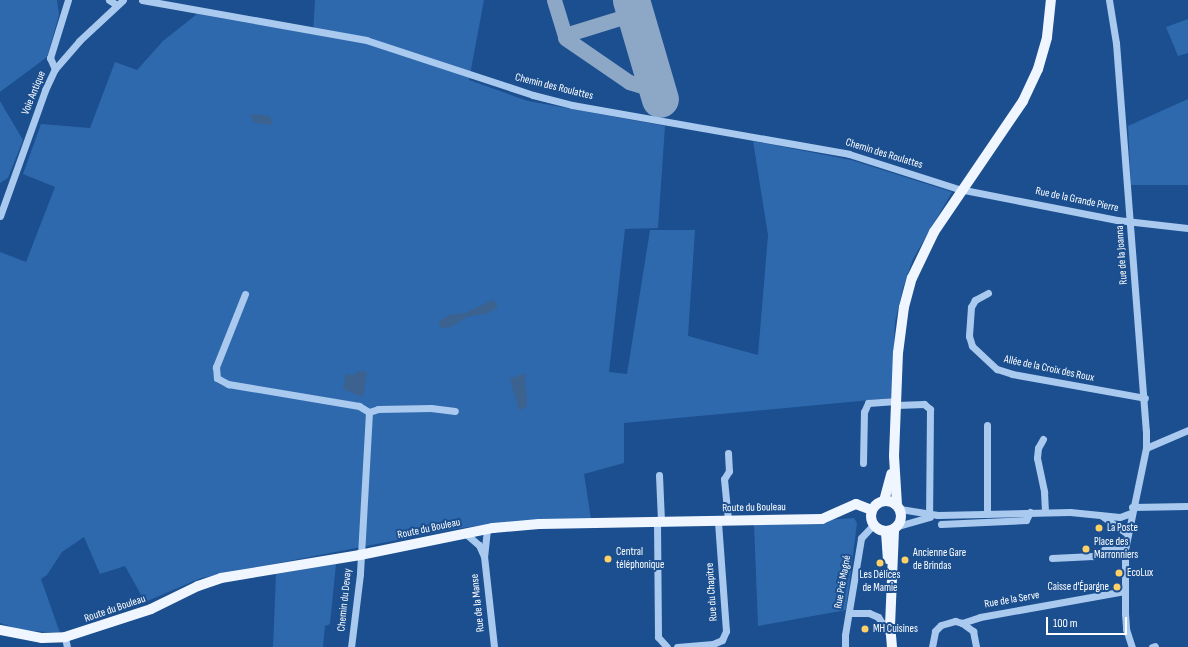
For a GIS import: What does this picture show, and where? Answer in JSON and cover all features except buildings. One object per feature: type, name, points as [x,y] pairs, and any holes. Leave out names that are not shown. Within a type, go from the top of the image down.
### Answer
[{"type":"main road","points":[[892,642],[891,579],[893,529],[901,518],[894,456],[896,403],[901,326],[912,278],[934,232],[1023,101],[1038,69],[1047,37],[1051,0]]},
{"type":"main road","points":[[893,529],[873,525],[872,510],[884,501],[894,456]]},
{"type":"main road","points":[[884,501],[899,507]]},
{"type":"main road","name":"Route du Bouleau","points":[[0,630],[66,642],[144,612],[198,586],[221,578],[360,555],[487,529],[539,524],[822,519],[856,504],[872,510]]},
{"type":"street","points":[[55,69],[50,58],[68,0]]},
{"type":"street","points":[[109,0],[121,2]]},
{"type":"street","name":"Chemin des Roulattes","points":[[142,0],[366,40],[533,95],[572,104],[849,154],[962,190]]},
{"type":"street","name":"Rue de la Joanna","points":[[1109,0],[1116,44],[1145,398],[1146,448],[1127,529],[1125,549],[1126,629],[1132,647]]},
{"type":"street","name":"Voie Antique","points":[[0,216],[45,90],[55,69],[79,41],[121,2]]},
{"type":"street","name":"Rue de la Grande Pierre","points":[[962,190],[1131,221],[1188,228]]},
{"type":"street","name":"Allée de la Croix des Roux","points":[[988,293],[975,300],[971,307],[969,336],[972,346],[997,369],[1012,374],[1145,398]]},
{"type":"street","points":[[246,294],[216,367],[217,378],[228,384],[359,406],[369,412],[378,409],[431,408],[455,411]]},
{"type":"street","points":[[863,463],[864,412],[868,402],[924,404],[930,409],[929,514]]},
{"type":"street","name":"Chemin du Devay","points":[[352,647],[360,555],[369,412]]},
{"type":"street","points":[[986,425],[987,514]]},
{"type":"street","points":[[1146,448],[1188,430]]},
{"type":"street","points":[[1044,439],[1038,448],[1037,458],[1044,492],[1045,512]]},
{"type":"street","name":"Rue du Chapitre","points":[[677,647],[692,647],[713,644],[722,640],[726,631],[723,520],[724,478],[729,471],[728,453]]},
{"type":"street","points":[[659,475],[658,637],[667,647]]},
{"type":"street","points":[[899,507],[938,515],[1045,512],[1114,517],[1132,510],[1188,506]]},
{"type":"street","points":[[941,524],[1026,520],[1030,512]]},
{"type":"street","points":[[893,529],[938,515]]},
{"type":"street","points":[[1100,515],[1127,529]]},
{"type":"street","points":[[1114,517],[1127,529]]},
{"type":"street","name":"Rue Pré Magné","points":[[845,647],[861,538],[873,525]]},
{"type":"street","name":"Rue de la Manse","points":[[487,529],[484,556],[494,647]]},
{"type":"street","points":[[465,533],[479,545],[484,556]]},
{"type":"street","points":[[1052,558],[1093,556],[1104,550],[1125,549]]},
{"type":"street","name":"Rue de la Serve","points":[[932,647],[932,638],[941,625],[955,621],[962,623],[980,617],[1066,601],[1107,597],[1125,592]]},
{"type":"street","points":[[849,612],[869,613],[878,617],[892,642]]},
{"type":"street","points":[[962,623],[973,631],[976,647]]},
{"type":"shaded area","points":[[0,0],[57,0],[59,15],[47,57],[0,92]]},
{"type":"shaded area","points":[[315,0],[484,0],[469,80],[528,101],[665,126],[658,228],[625,229],[609,372],[627,374],[650,230],[695,230],[688,336],[758,355],[768,235],[753,141],[851,160],[952,192],[913,259],[903,288],[895,322],[892,398],[624,423],[624,463],[584,474],[591,519],[492,524],[454,529],[201,578],[145,602],[125,566],[100,574],[84,537],[62,552],[47,575],[41,579],[60,633],[21,630],[0,623],[0,252],[26,262],[55,187],[23,174],[41,124],[90,128],[115,62],[137,70],[163,41],[197,14],[313,34]]},
{"type":"shaded area","points":[[1188,19],[1188,53],[1178,56],[1166,27]]},
{"type":"shaded area","points":[[1188,99],[1188,185],[1131,185],[1128,126]]},
{"type":"shaded area","points":[[0,101],[23,140],[8,178],[0,183]]},
{"type":"shaded area","points":[[251,114],[269,116],[273,122],[270,125],[253,122]]},
{"type":"shaded area","points":[[492,300],[497,303],[497,308],[488,313],[467,317],[451,327],[443,328],[439,326],[439,321],[449,315],[465,313]]},
{"type":"shaded area","points":[[358,371],[367,372],[363,397],[343,389],[346,373],[353,376]]},
{"type":"shaded area","points":[[525,373],[527,404],[526,408],[519,410],[510,379]]},
{"type":"shaded area","points":[[854,518],[857,523],[846,610],[758,626],[754,525]]},
{"type":"shaded area","points":[[336,564],[330,624],[325,626],[323,647],[273,647],[276,574]]},
{"type":"taxiway","points":[[554,0],[565,35],[636,13]]},
{"type":"taxiway","points":[[565,38],[629,82],[658,91]]},
{"type":"runway","points":[[631,0],[660,99]]},
{"type":"place","name":"La Poste","points":[[1099,528]]},
{"type":"place","name":"Place des Marronniers","points":[[1086,549]]},
{"type":"place","name":"Central téléphonique","points":[[608,559]]},
{"type":"place","name":"Ancienne Gare de Brindas","points":[[905,560]]},
{"type":"place","name":"Les Délices de Mamie","points":[[880,563]]},
{"type":"place","name":"EcoLux","points":[[1119,573]]},
{"type":"place","name":"Caisse d'Épargne","points":[[1117,587]]},
{"type":"place","name":"MH Cuisines","points":[[865,629]]}]
